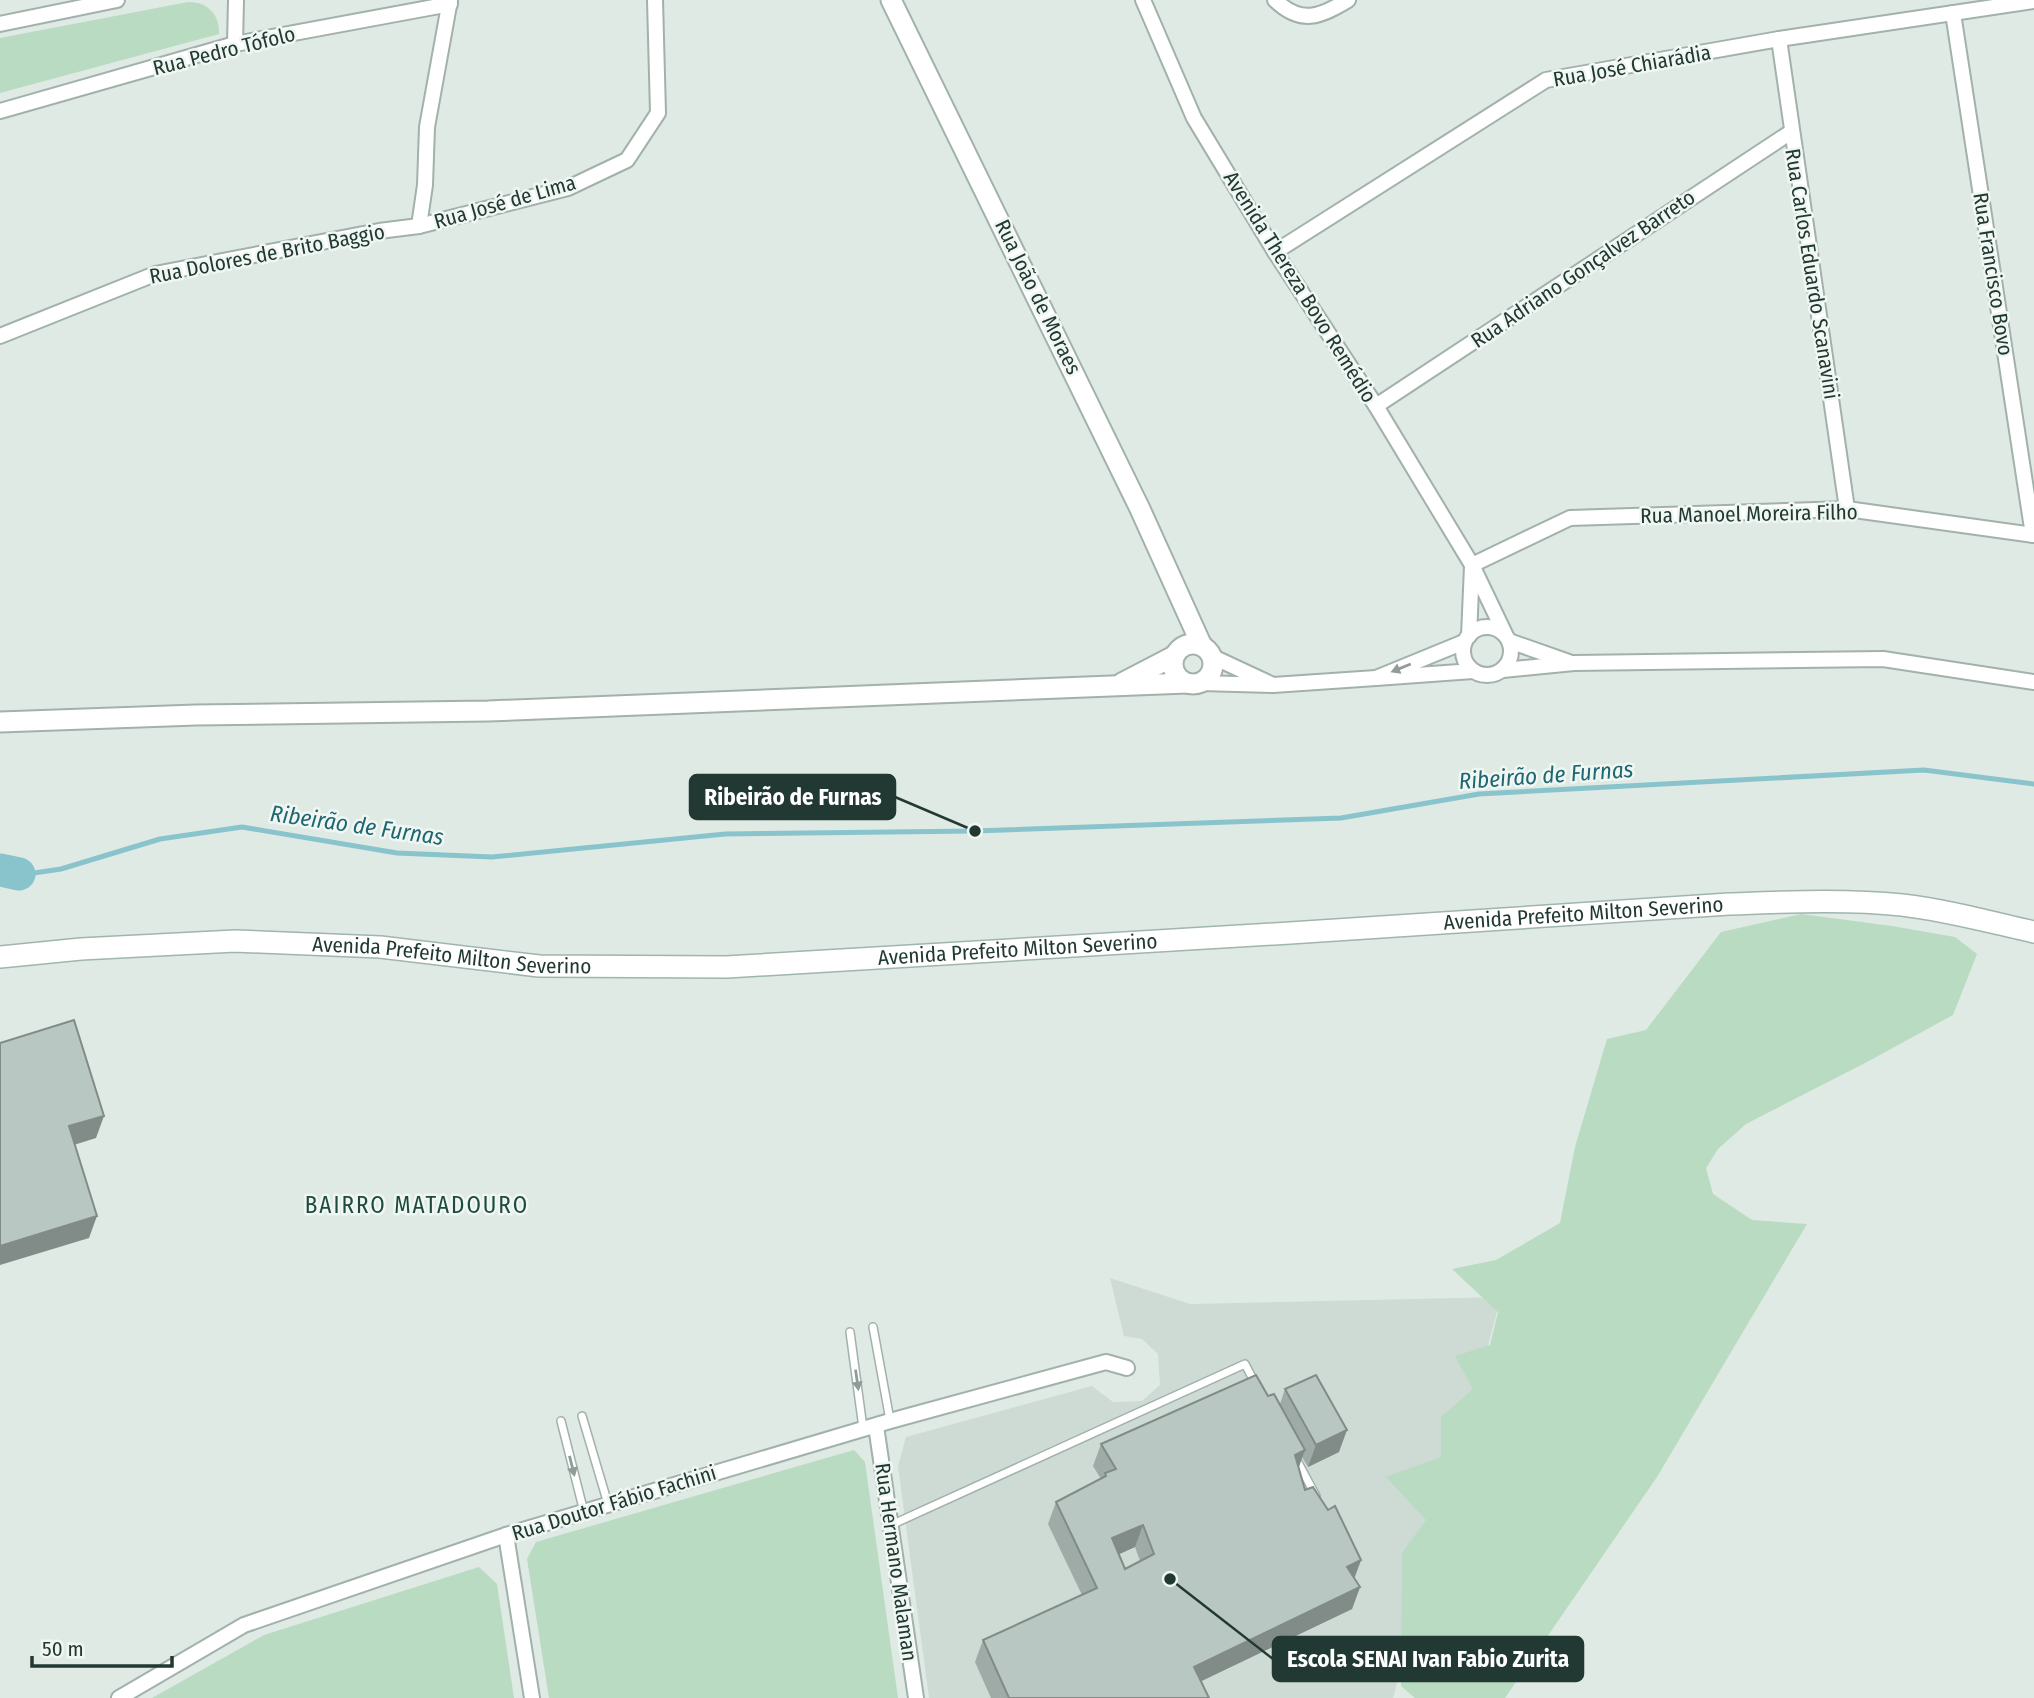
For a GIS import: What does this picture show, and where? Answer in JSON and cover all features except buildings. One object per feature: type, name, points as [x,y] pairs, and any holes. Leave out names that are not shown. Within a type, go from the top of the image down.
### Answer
[{"type":"main road","name":"Avenida Prefeito Milton Severino","points":[[0,957],[81,949],[235,941],[380,947],[539,966],[727,967],[1793,902],[1901,905],[1967,916],[2034,932]]},
{"type":"street","points":[[0,24],[117,0]]},
{"type":"street","points":[[235,44],[236,0]]},
{"type":"street","name":"Rua José de Lima","points":[[419,226],[568,188],[627,160],[659,113],[655,0]]},
{"type":"street","name":"Rua João de Moraes","points":[[891,0],[989,196],[1207,651]]},
{"type":"street","name":"Avenida Thereza Bovo Remédio","points":[[1143,0],[1195,118],[1275,252],[1376,406],[1472,565],[1507,637]]},
{"type":"street","points":[[1275,0],[1285,10],[1301,18],[1328,12],[1348,0]]},
{"type":"street","name":"Rua José Chiarádia","points":[[1275,252],[1546,80],[1779,39],[2034,1]]},
{"type":"street","points":[[419,226],[425,185],[427,127],[450,2]]},
{"type":"street","name":"Rua Pedro Tófolo","points":[[0,111],[235,44],[450,2]]},
{"type":"street","name":"Rua Francisco Bovo","points":[[1954,13],[2033,535]]},
{"type":"street","name":"Rua Carlos Eduardo Scanavini","points":[[1779,39],[1790,132],[1847,509]]},
{"type":"street","name":"Rua Adriano Gonçalvez Barreto","points":[[1376,406],[1790,132]]},
{"type":"street","name":"Rua Dolores de Brito Baggio","points":[[0,336],[155,274],[379,231],[419,226]]},
{"type":"street","name":"Rua Manoel Moreira Filho","points":[[1472,565],[1570,518],[1847,509],[2033,535]]},
{"type":"street","points":[[1472,565],[1464,658],[1473,671]]},
{"type":"street","name":"Rua João de Moraes","points":[[1176,653],[1180,596]]},
{"type":"street","points":[[1376,678],[1466,639],[1478,629],[1490,627],[1507,637],[1574,663]]},
{"type":"street","points":[[1503,670],[1511,657],[1507,637]]},
{"type":"street","points":[[1115,687],[1190,644],[1273,685]]},
{"type":"street","points":[[1176,653],[1173,669],[1181,680],[1194,683],[1206,679],[1213,668],[1207,651]]},
{"type":"street","points":[[0,722],[210,715],[488,711],[1194,683],[1273,685],[1473,671],[1488,676],[1503,670],[1574,663],[1883,659],[2034,682]]},
{"type":"street","name":"Rua Doutor Fábio Fachini","points":[[119,1698],[244,1625],[506,1535],[876,1425],[1106,1362],[1127,1368]]},
{"type":"street","name":"Rua Hermano Malaman","points":[[876,1425],[916,1698]]},
{"type":"street","points":[[506,1535],[532,1698]]},
{"type":"lane","points":[[873,1327],[876,1425]]},
{"type":"lane","points":[[850,1332],[876,1425]]},
{"type":"lane","points":[[891,1525],[1245,1364],[1258,1388]]},
{"type":"lane","points":[[582,1416],[608,1503]]},
{"type":"lane","points":[[561,1421],[584,1511]]},
{"type":"lane","points":[[1290,1447],[1322,1506]]},
{"type":"shaded area","points":[[1110,1278],[1190,1304],[1501,1297],[1393,1698],[929,1698],[898,1466],[906,1437],[1092,1386],[1113,1402],[1142,1401],[1160,1385],[1158,1354],[1142,1339],[1124,1336]]},
{"type":"green space","points":[[188,2],[201,4],[211,11],[217,21],[219,34],[0,93],[0,38]]},
{"type":"green space","points":[[1801,914],[1955,937],[1977,954],[1953,1015],[1746,1124],[1718,1149],[1706,1168],[1713,1194],[1752,1220],[1807,1224],[1657,1477],[1505,1698],[1415,1698],[1401,1686],[1402,1553],[1426,1520],[1386,1477],[1441,1457],[1441,1417],[1473,1389],[1455,1356],[1490,1345],[1498,1312],[1452,1269],[1496,1260],[1560,1223],[1575,1147],[1607,1039],[1646,1030],[1721,932]]},
{"type":"green space","points":[[854,1450],[865,1462],[898,1698],[549,1698],[527,1559],[536,1542]]},
{"type":"green space","points":[[479,1567],[497,1584],[514,1698],[152,1698],[264,1635]]},
{"type":"waterway","name":"Ribeirão de Furnas","points":[[0,878],[61,869],[160,839],[242,827],[397,853],[492,857],[725,834],[975,831],[1341,818],[1479,794],[1924,770],[2034,784]]},
{"type":"waterway","points":[[0,870],[19,874]]},
{"type":"place","name":"Ribeirão de Furnas","points":[[975,831]]},
{"type":"place","name":"Escola SENAI Ivan Fabio Zurita","points":[[1170,1579]]},
{"type":"district","name":"BAIRRO MATADOURO","points":[[417,1205]]}]
